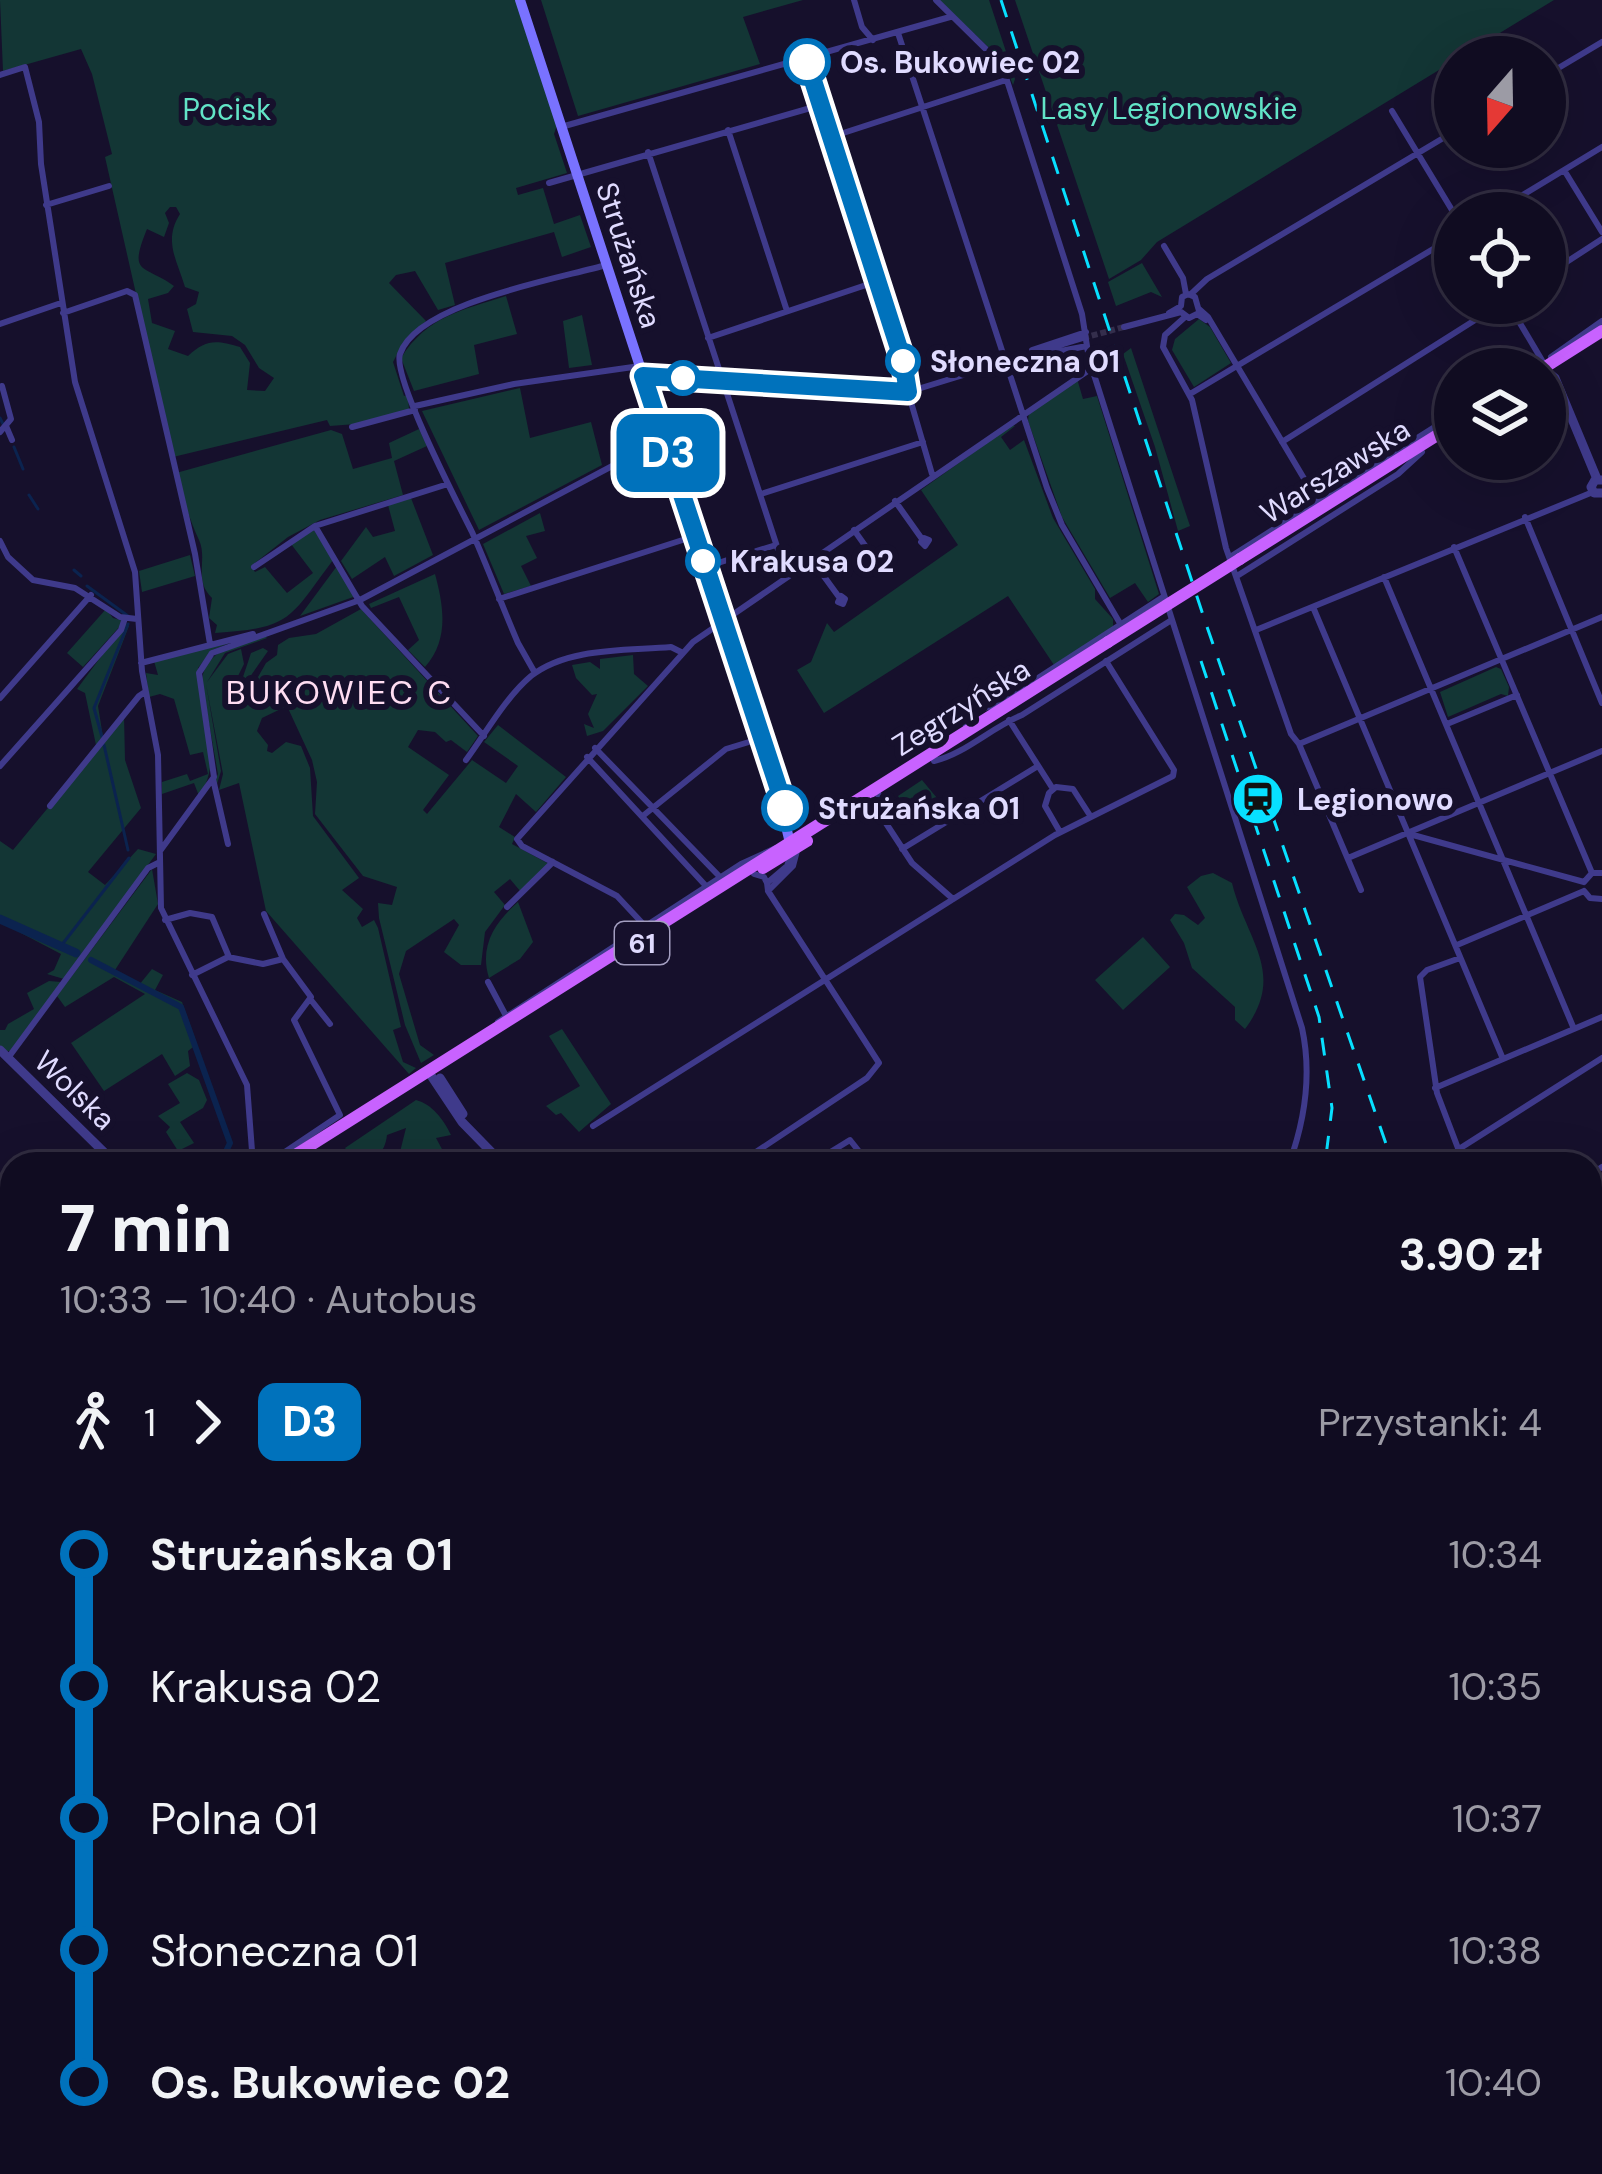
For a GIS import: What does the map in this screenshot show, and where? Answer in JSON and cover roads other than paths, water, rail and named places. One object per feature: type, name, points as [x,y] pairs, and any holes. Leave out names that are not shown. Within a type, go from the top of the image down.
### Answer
[{"type":"main road","name":"Strużańska","points":[[520,0],[762,738],[791,845]]},
{"type":"main road","points":[[1566,357],[1602,334]]},
{"type":"main road","name":"Warszawska","points":[[1237,564],[1434,441]]},
{"type":"main road","name":"Zegrzyńska","points":[[301,1152],[754,874],[791,845],[873,802],[1237,564]]},
{"type":"main road","name":"Zegrzyńska","points":[[311,1152],[486,1035],[965,730],[1109,651]]},
{"type":"street","points":[[854,0],[862,27],[873,40]]},
{"type":"street","points":[[936,0],[951,17]]},
{"type":"street","points":[[561,127],[951,17],[958,18],[998,59],[1170,621],[1304,1036],[1306,1092],[1293,1152]]},
{"type":"street","points":[[855,45],[862,27]]},
{"type":"street","points":[[898,33],[1062,525],[1121,625]]},
{"type":"street","points":[[1566,63],[1602,42]]},
{"type":"street","points":[[806,59],[903,361],[932,474]]},
{"type":"street","points":[[0,75],[25,67],[38,122],[46,205],[75,382],[135,572],[141,663],[158,754],[158,863],[165,920],[247,1085],[253,1152]]},
{"type":"street","points":[[831,137],[1006,80]]},
{"type":"street","points":[[549,183],[821,105]]},
{"type":"street","points":[[1392,112],[1442,192]]},
{"type":"street","points":[[728,130],[787,311]]},
{"type":"street","points":[[1189,313],[1191,295],[1201,284],[1434,143]]},
{"type":"street","points":[[1528,192],[1602,147]]},
{"type":"street","points":[[648,152],[787,577]]},
{"type":"street","points":[[1564,170],[1602,236],[1566,261]]},
{"type":"street","points":[[46,205],[109,186]]},
{"type":"street","points":[[1164,247],[1191,295],[1183,328],[1165,334],[1163,346],[1190,394],[1256,630],[1292,739],[1299,743],[1361,890]]},
{"type":"street","points":[[1190,394],[1434,249]]},
{"type":"street","points":[[536,673],[499,599],[398,362],[406,344],[440,315],[606,265]]},
{"type":"street","points":[[709,338],[878,281]]},
{"type":"street","points":[[62,313],[127,291],[135,295],[195,554],[210,644]]},
{"type":"street","points":[[0,324],[61,303]]},
{"type":"street","points":[[1124,327],[1189,313],[1209,321],[1318,502]]},
{"type":"street","points":[[1566,353],[1602,321]]},
{"type":"street","points":[[1282,442],[1471,324]]},
{"type":"street","points":[[1020,357],[1086,338]]},
{"type":"street","points":[[352,427],[514,384],[641,371],[908,392],[1086,338]]},
{"type":"street","points":[[645,926],[623,900],[517,839],[681,652],[932,474],[1092,368]]},
{"type":"street","points":[[2,386],[10,416],[3,429],[12,440]]},
{"type":"street","points":[[1256,630],[1597,486],[1566,408]]},
{"type":"street","points":[[1237,564],[1318,502],[1434,427]]},
{"type":"street","points":[[228,844],[213,779],[201,667],[215,650],[360,600],[664,439]]},
{"type":"street","points":[[760,495],[923,442]]},
{"type":"street","points":[[1374,466],[1422,448]]},
{"type":"street","name":"Warszawska","points":[[1237,564],[1332,516],[1398,474],[1422,448]]},
{"type":"street","points":[[254,567],[315,526],[448,484]]},
{"type":"street","points":[[896,501],[922,539]]},
{"type":"street","points":[[1525,518],[1602,703]]},
{"type":"street","points":[[315,526],[360,600],[484,736]]},
{"type":"street","points":[[854,530],[881,568]]},
{"type":"street","points":[[499,599],[695,536]]},
{"type":"street","points":[[0,541],[33,580],[91,596],[125,618],[137,619]]},
{"type":"street","points":[[705,567],[776,545]]},
{"type":"street","points":[[1454,547],[1592,873]]},
{"type":"street","points":[[812,560],[839,597]]},
{"type":"street","points":[[1384,577],[1574,1029]]},
{"type":"street","points":[[0,698],[91,596]]},
{"type":"street","points":[[965,730],[960,715],[998,704],[1163,597]]},
{"type":"street","points":[[1312,607],[1503,1059]]},
{"type":"street","points":[[1299,743],[1602,617]]},
{"type":"street","points":[[0,766],[121,630],[125,618]]},
{"type":"street","points":[[934,761],[1009,720],[1109,651],[1170,621]]},
{"type":"street","points":[[141,663],[240,634],[257,635]]},
{"type":"street","points":[[466,760],[514,694],[536,673],[575,656],[671,647],[681,652]]},
{"type":"street","points":[[593,1126],[953,898],[1174,773],[1109,651]]},
{"type":"street","points":[[50,806],[145,692]]},
{"type":"street","points":[[1447,724],[1517,695]]},
{"type":"street","points":[[1009,720],[1053,789]]},
{"type":"street","points":[[644,815],[726,749],[762,738]]},
{"type":"street","points":[[595,748],[720,877]]},
{"type":"street","points":[[1348,858],[1602,751]]},
{"type":"street","points":[[587,757],[705,882]]},
{"type":"street","points":[[902,849],[1038,766]]},
{"type":"street","points":[[158,851],[213,779]]},
{"type":"street","points":[[1061,833],[1045,806],[1053,789],[1073,789],[1091,817]]},
{"type":"street","points":[[873,802],[916,868],[953,898]]},
{"type":"street","points":[[1410,833],[1584,887],[1590,898],[1602,899]]},
{"type":"street","points":[[486,1035],[505,1014],[645,926],[705,882],[755,855],[791,845],[793,866],[768,887]]},
{"type":"street","points":[[506,907],[553,862]]},
{"type":"street","points":[[4,1054],[148,868],[158,863]]},
{"type":"street","points":[[705,882],[711,871]]},
{"type":"street","points":[[1592,873],[1602,873]]},
{"type":"street","points":[[1457,945],[1584,887],[1592,873]]},
{"type":"street","points":[[754,874],[768,887],[879,1063],[876,1071],[755,1152]]},
{"type":"street","points":[[165,920],[190,913],[212,917],[229,957]]},
{"type":"street","points":[[264,914],[283,959],[330,1024]]},
{"type":"street","points":[[192,975],[229,957],[263,964],[283,959]]},
{"type":"street","points":[[1460,958],[1420,977],[1436,1088],[1460,1152]]},
{"type":"street","points":[[488,982],[505,1014]]},
{"type":"street","points":[[285,1152],[339,1116],[294,1019],[311,1000]]},
{"type":"street","points":[[1436,1088],[1602,1017]]},
{"type":"street","name":"Wolska","points":[[4,1054],[104,1152]]},
{"type":"street","points":[[1459,1149],[1602,1058]]},
{"type":"street","points":[[433,1073],[461,1122],[492,1152]]},
{"type":"street","points":[[835,1152],[850,1140],[860,1152]]},
{"type":"waterway","points":[[0,418],[3,424]]},
{"type":"waterway","points":[[14,447],[23,469]]},
{"type":"waterway","points":[[29,495],[38,509]]},
{"type":"waterway","points":[[74,570],[81,576]]},
{"type":"waterway","points":[[87,586],[128,616]]},
{"type":"waterway","points":[[102,737],[94,708],[128,624]]},
{"type":"waterway","points":[[104,745],[128,850]]},
{"type":"waterway","points":[[61,946],[129,858]]},
{"type":"waterway","points":[[0,919],[76,953]]},
{"type":"waterway","points":[[91,960],[181,1007],[230,1143],[226,1152]]},
{"type":"tunnel","points":[[1083,338],[1124,327]]},
{"type":"railway","points":[[1001,0],[1205,621],[1389,1152]]},
{"type":"railway","points":[[1201,661],[1319,1017],[1332,1108],[1326,1152]]},
{"type":"place","name":"Os. Bukowiec 02","points":[[807,62]]},
{"type":"place","name":"Słoneczna 01","points":[[903,361]]},
{"type":"place","name":"Krakusa 02","points":[[703,561]]},
{"type":"place","name":"Legionowo","points":[[1258,799]]},
{"type":"place","name":"Strużańska 01","points":[[785,808]]},
{"type":"district","name":"BUKOWIEC C","points":[[340,692]]},
{"type":"park label","name":"Lasy Legionowskie","points":[[1169,108]]},
{"type":"park label","name":"Pocisk","points":[[227,109]]}]
